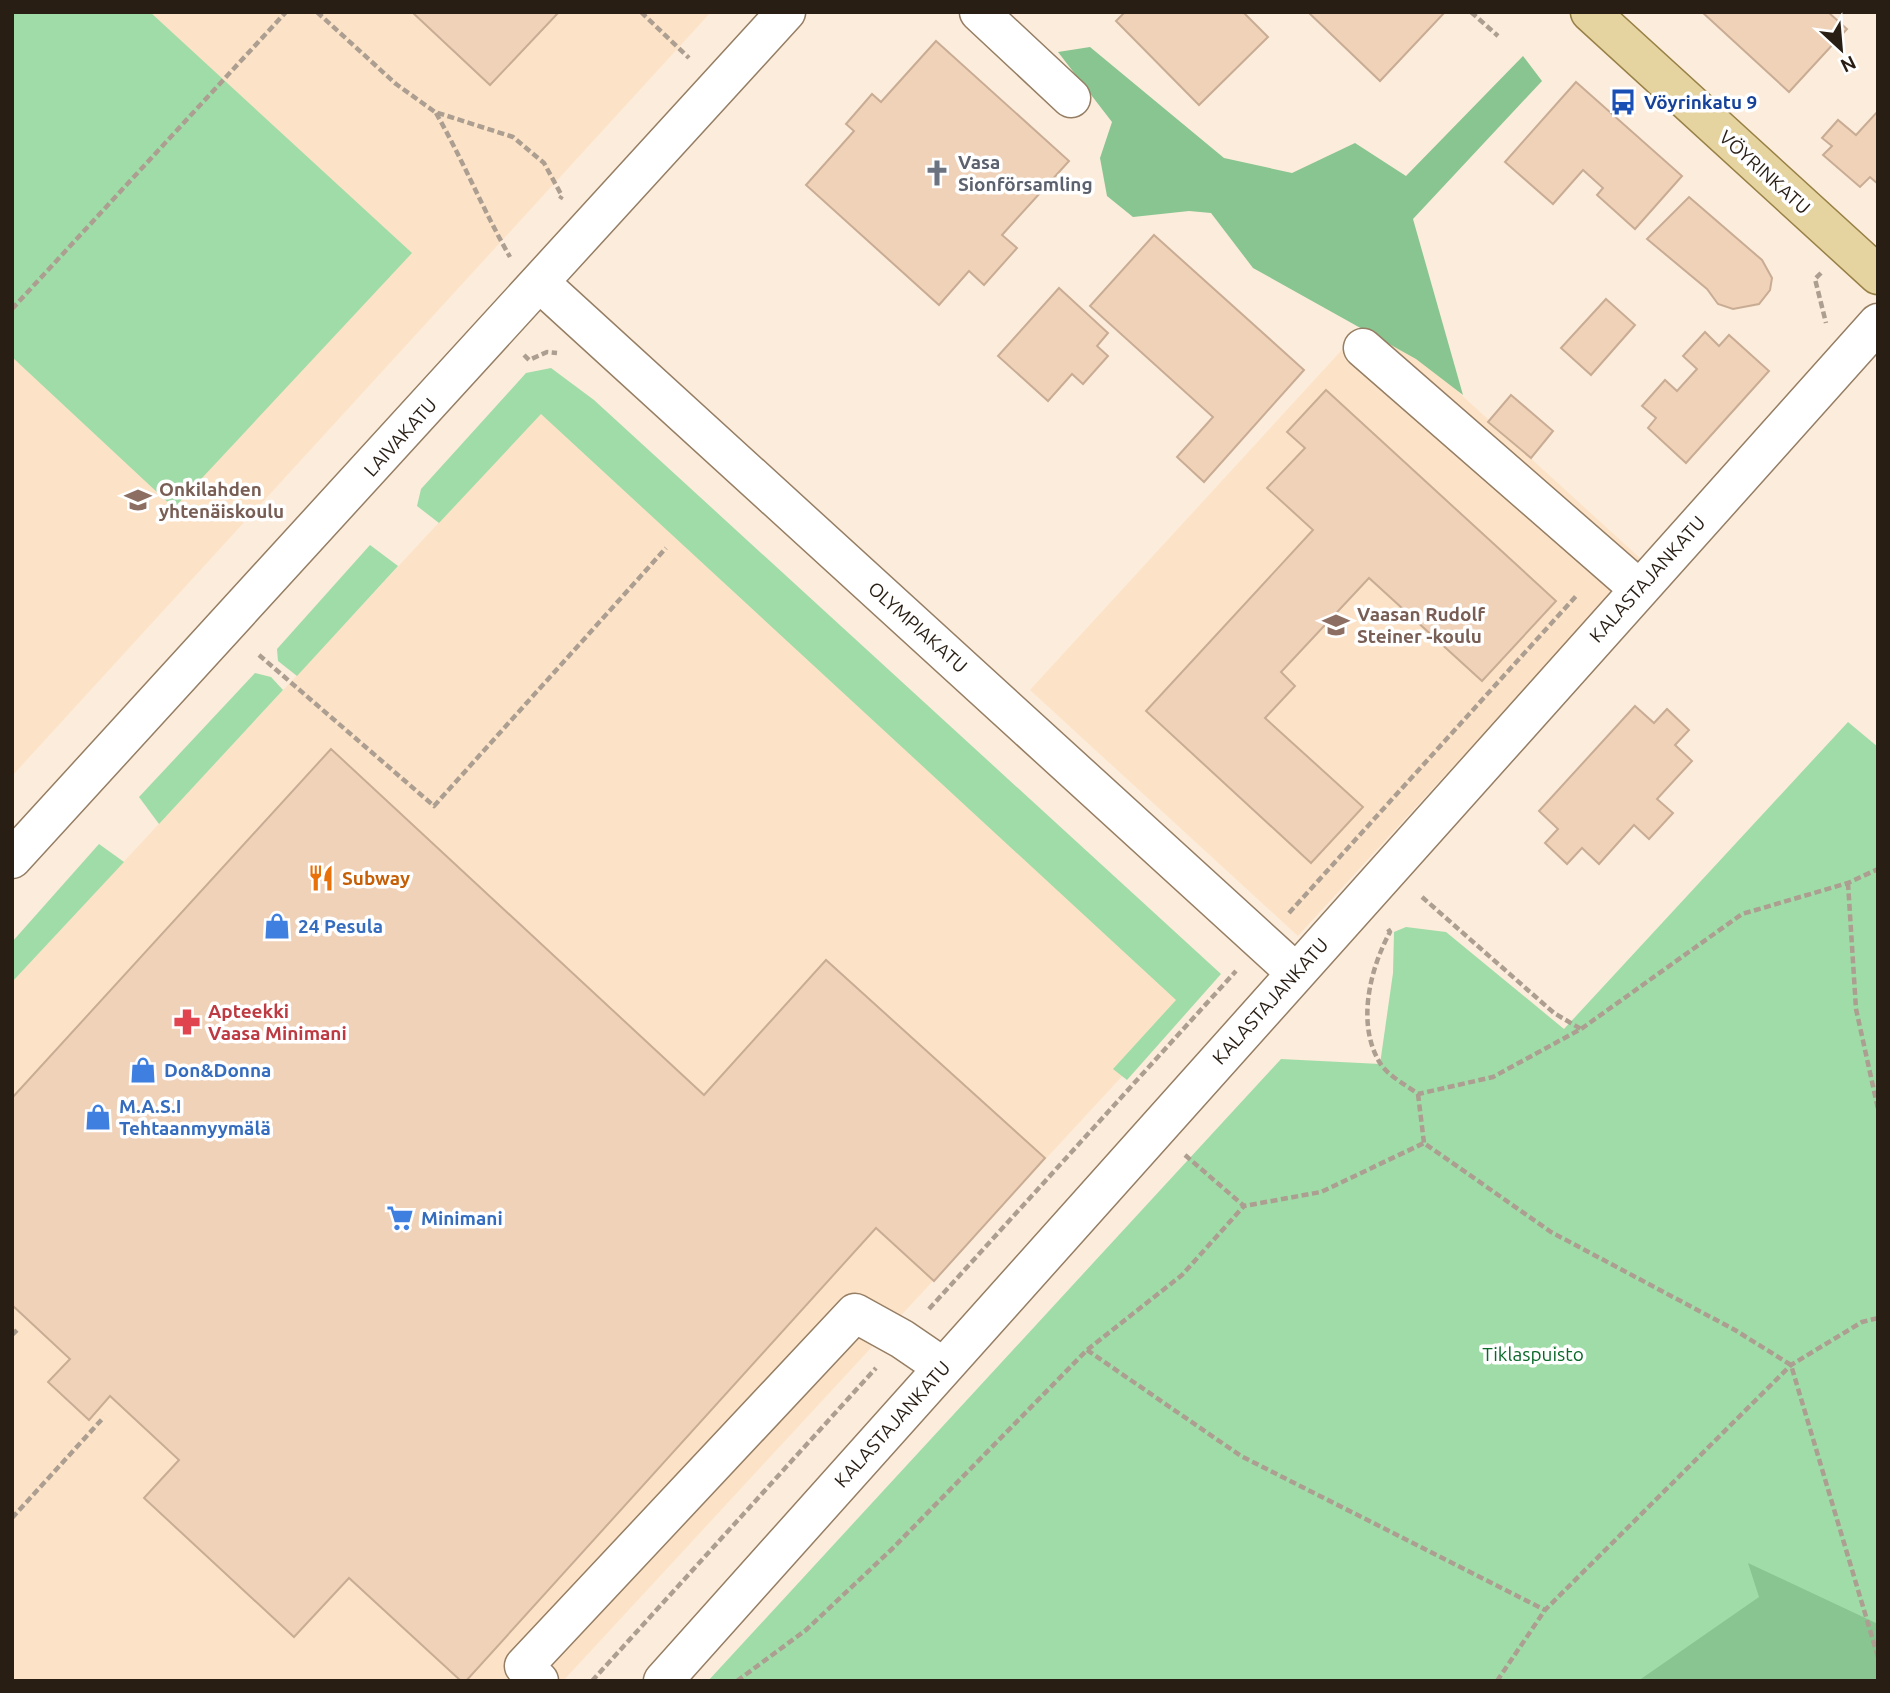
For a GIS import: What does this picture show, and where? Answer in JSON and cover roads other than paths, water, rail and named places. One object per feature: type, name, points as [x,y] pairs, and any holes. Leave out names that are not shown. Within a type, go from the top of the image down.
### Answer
[{"type":"main road","name":"VÖYRINKATU","points":[[1590,12],[1878,275]]},
{"type":"street","name":"LAIVAKATU","points":[[12,859],[786,12]]},
{"type":"street","points":[[979,12],[1071,98]]},
{"type":"street","name":"OLYMPIAKATU","points":[[540,283],[1295,972]]},
{"type":"street","name":"KALASTAJANKATU","points":[[663,1681],[1878,323]]},
{"type":"street","points":[[1363,348],[1639,589]]},
{"type":"street","points":[[539,1681],[524,1666],[855,1313],[902,1339],[943,1367]]},
{"type":"place","name":"Vöyrinkatu 9","points":[[1623,102]]},
{"type":"place","name":"Vasa Sionförsamling","points":[[937,173]]},
{"type":"place","name":"Onkilahden yhtenäiskoulu","points":[[138,500]]},
{"type":"place","name":"Vaasan Rudolf Steiner -koulu","points":[[1336,625]]},
{"type":"place","name":"Subway","points":[[321,878]]},
{"type":"place","name":"24 Pesula","points":[[277,926]]},
{"type":"place","name":"Apteekki Vaasa Minimani","points":[[187,1022]]},
{"type":"place","name":"Don&Donna","points":[[143,1070]]},
{"type":"place","name":"M.A.S.I Tehtaanmyymälä","points":[[98,1117]]},
{"type":"place","name":"Minimani","points":[[400,1218]]},
{"type":"park label","name":"Tiklaspuisto","points":[[1533,1354]]}]
